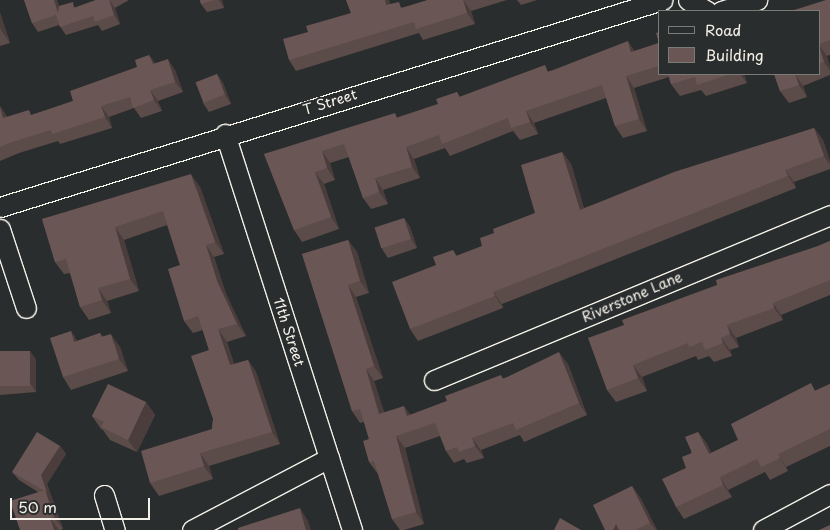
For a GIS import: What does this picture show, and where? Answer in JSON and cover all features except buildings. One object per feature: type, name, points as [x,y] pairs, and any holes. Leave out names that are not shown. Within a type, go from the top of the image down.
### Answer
[{"type":"street","name":"T Street","points":[[0,207],[630,5],[662,0]]},
{"type":"street","points":[[688,0],[705,10]]},
{"type":"street","points":[[724,10],[757,0]]},
{"type":"street","name":"11th Street","points":[[225,134],[352,530]]},
{"type":"street","name":"Riverstone Lane","points":[[434,380],[830,214]]},
{"type":"street","points":[[0,229],[26,308]]},
{"type":"street","points":[[192,530],[329,458]]},
{"type":"street","points":[[763,530],[830,494]]},
{"type":"street","points":[[104,495],[115,530]]}]
